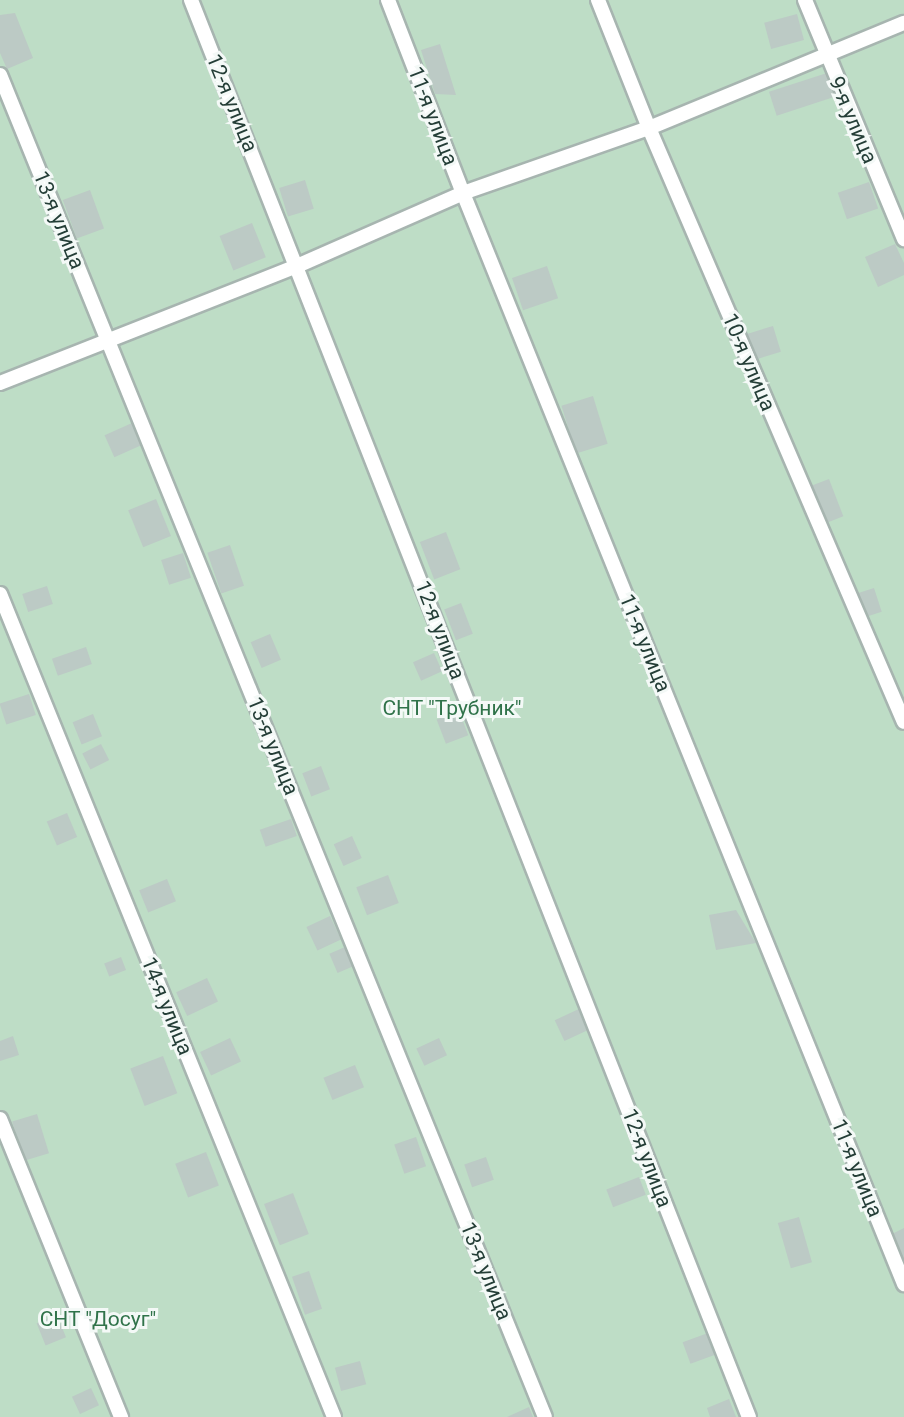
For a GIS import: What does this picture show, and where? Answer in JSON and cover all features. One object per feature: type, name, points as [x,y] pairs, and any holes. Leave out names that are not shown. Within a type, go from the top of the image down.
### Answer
[{"type":"lane","name":"12-я улица","points":[[191,0],[749,1417]]},
{"type":"lane","name":"11-я улица","points":[[388,0],[463,193],[904,1284]]},
{"type":"lane","name":"10-я улица","points":[[598,0],[649,128],[904,722]]},
{"type":"lane","name":"9-я улица","points":[[805,0],[826,57],[904,239]]},
{"type":"lane","points":[[0,383],[297,266],[463,193],[649,128],[904,23]]},
{"type":"lane","name":"13-я улица","points":[[0,75],[545,1417]]},
{"type":"lane","name":"14-я улица","points":[[0,594],[334,1417]]},
{"type":"lane","points":[[0,1119],[121,1417]]},
{"type":"green space","name":"СНТ \"Трубник\"","points":[[0,0],[904,0],[904,1417],[0,1417]]},
{"type":"building","points":[[15,13],[33,58],[7,69],[0,53],[0,15]]},
{"type":"building","points":[[797,14],[804,40],[771,49],[764,23]]},
{"type":"building","points":[[440,44],[456,95],[435,94],[421,50]]},
{"type":"building","points":[[827,73],[835,97],[777,116],[769,92]]},
{"type":"building","points":[[305,180],[314,209],[288,217],[279,188]]},
{"type":"building","points":[[869,182],[878,208],[847,219],[838,193]]},
{"type":"building","points":[[90,190],[104,229],[77,238],[63,200]]},
{"type":"building","points":[[252,223],[266,257],[233,270],[220,236]]},
{"type":"building","points":[[895,244],[904,263],[904,275],[878,287],[865,257]]},
{"type":"building","points":[[547,266],[558,298],[523,310],[512,278]]},
{"type":"building","points":[[773,326],[781,352],[754,360],[746,334]]},
{"type":"building","points":[[593,396],[608,444],[576,453],[561,406]]},
{"type":"building","points":[[132,423],[142,445],[114,457],[105,435]]},
{"type":"building","points":[[829,479],[843,516],[826,523],[811,486]]},
{"type":"building","points":[[156,499],[171,536],[143,547],[128,510]]},
{"type":"building","points":[[446,532],[460,569],[434,579],[420,542]]},
{"type":"building","points":[[230,545],[244,586],[221,593],[207,553]]},
{"type":"building","points":[[183,553],[191,578],[169,585],[161,560]]},
{"type":"building","points":[[47,586],[53,604],[28,612],[22,594]]},
{"type":"building","points":[[874,588],[882,612],[865,617],[857,594]]},
{"type":"building","points":[[461,603],[473,634],[456,640],[444,609]]},
{"type":"building","points":[[270,634],[281,660],[262,668],[251,642]]},
{"type":"building","points":[[86,647],[92,664],[58,676],[52,659]]},
{"type":"building","points":[[434,653],[442,671],[421,681],[413,662]]},
{"type":"building","points":[[29,694],[36,715],[6,725],[0,703]]},
{"type":"building","points":[[459,711],[468,735],[446,744],[437,720]]},
{"type":"building","points":[[93,714],[102,736],[82,744],[73,722]]},
{"type":"building","points":[[101,744],[109,760],[90,770],[82,754]]},
{"type":"building","points":[[321,766],[330,789],[311,797],[302,773]]},
{"type":"building","points":[[67,813],[77,837],[57,846],[47,822]]},
{"type":"building","points":[[291,819],[297,836],[266,847],[260,830]]},
{"type":"building","points":[[352,836],[362,858],[343,866],[334,844]]},
{"type":"building","points":[[388,875],[399,903],[367,915],[356,887]]},
{"type":"building","points":[[167,879],[176,901],[148,912],[139,890]]},
{"type":"building","points":[[736,910],[756,943],[716,950],[709,915]]},
{"type":"building","points":[[330,916],[341,940],[317,951],[306,927]]},
{"type":"building","points":[[345,947],[353,966],[338,973],[329,954]]},
{"type":"building","points":[[121,957],[126,970],[109,977],[104,963]]},
{"type":"building","points":[[207,978],[218,1002],[187,1016],[176,992]]},
{"type":"building","points":[[581,1008],[591,1029],[564,1041],[555,1020]]},
{"type":"building","points":[[13,1036],[19,1055],[0,1061],[0,1041]]},
{"type":"building","points":[[230,1038],[241,1062],[211,1076],[200,1052]]},
{"type":"building","points":[[439,1038],[447,1055],[424,1066],[416,1049]]},
{"type":"building","points":[[163,1056],[177,1093],[145,1106],[130,1069]]},
{"type":"building","points":[[355,1065],[364,1087],[332,1100],[323,1078]]},
{"type":"building","points":[[37,1114],[49,1153],[24,1161],[12,1122]]},
{"type":"building","points":[[416,1137],[426,1166],[404,1174],[394,1144]]},
{"type":"building","points":[[206,1152],[219,1186],[188,1197],[175,1164]]},
{"type":"building","points":[[486,1157],[494,1180],[472,1187],[464,1164]]},
{"type":"building","points":[[639,1177],[646,1195],[613,1207],[606,1190]]},
{"type":"building","points":[[293,1193],[309,1234],[280,1245],[264,1204]]},
{"type":"building","points":[[799,1217],[812,1262],[791,1268],[778,1223]]},
{"type":"building","points":[[904,1228],[904,1260],[892,1234]]},
{"type":"building","points":[[309,1271],[322,1309],[305,1315],[292,1277]]},
{"type":"building","points":[[57,1315],[66,1337],[46,1345],[37,1323]]},
{"type":"building","points":[[708,1333],[716,1355],[690,1364],[683,1342]]},
{"type":"building","points":[[360,1361],[366,1384],[341,1391],[335,1368]]},
{"type":"building","points":[[91,1388],[99,1405],[80,1414],[72,1397]]},
{"type":"building","points":[[729,1399],[736,1417],[710,1417],[707,1408]]},
{"type":"building","points":[[529,1407],[533,1417],[507,1417]]},
{"type":"park label","name":"СНТ \"Досуг\"","points":[[98,1319]]}]
